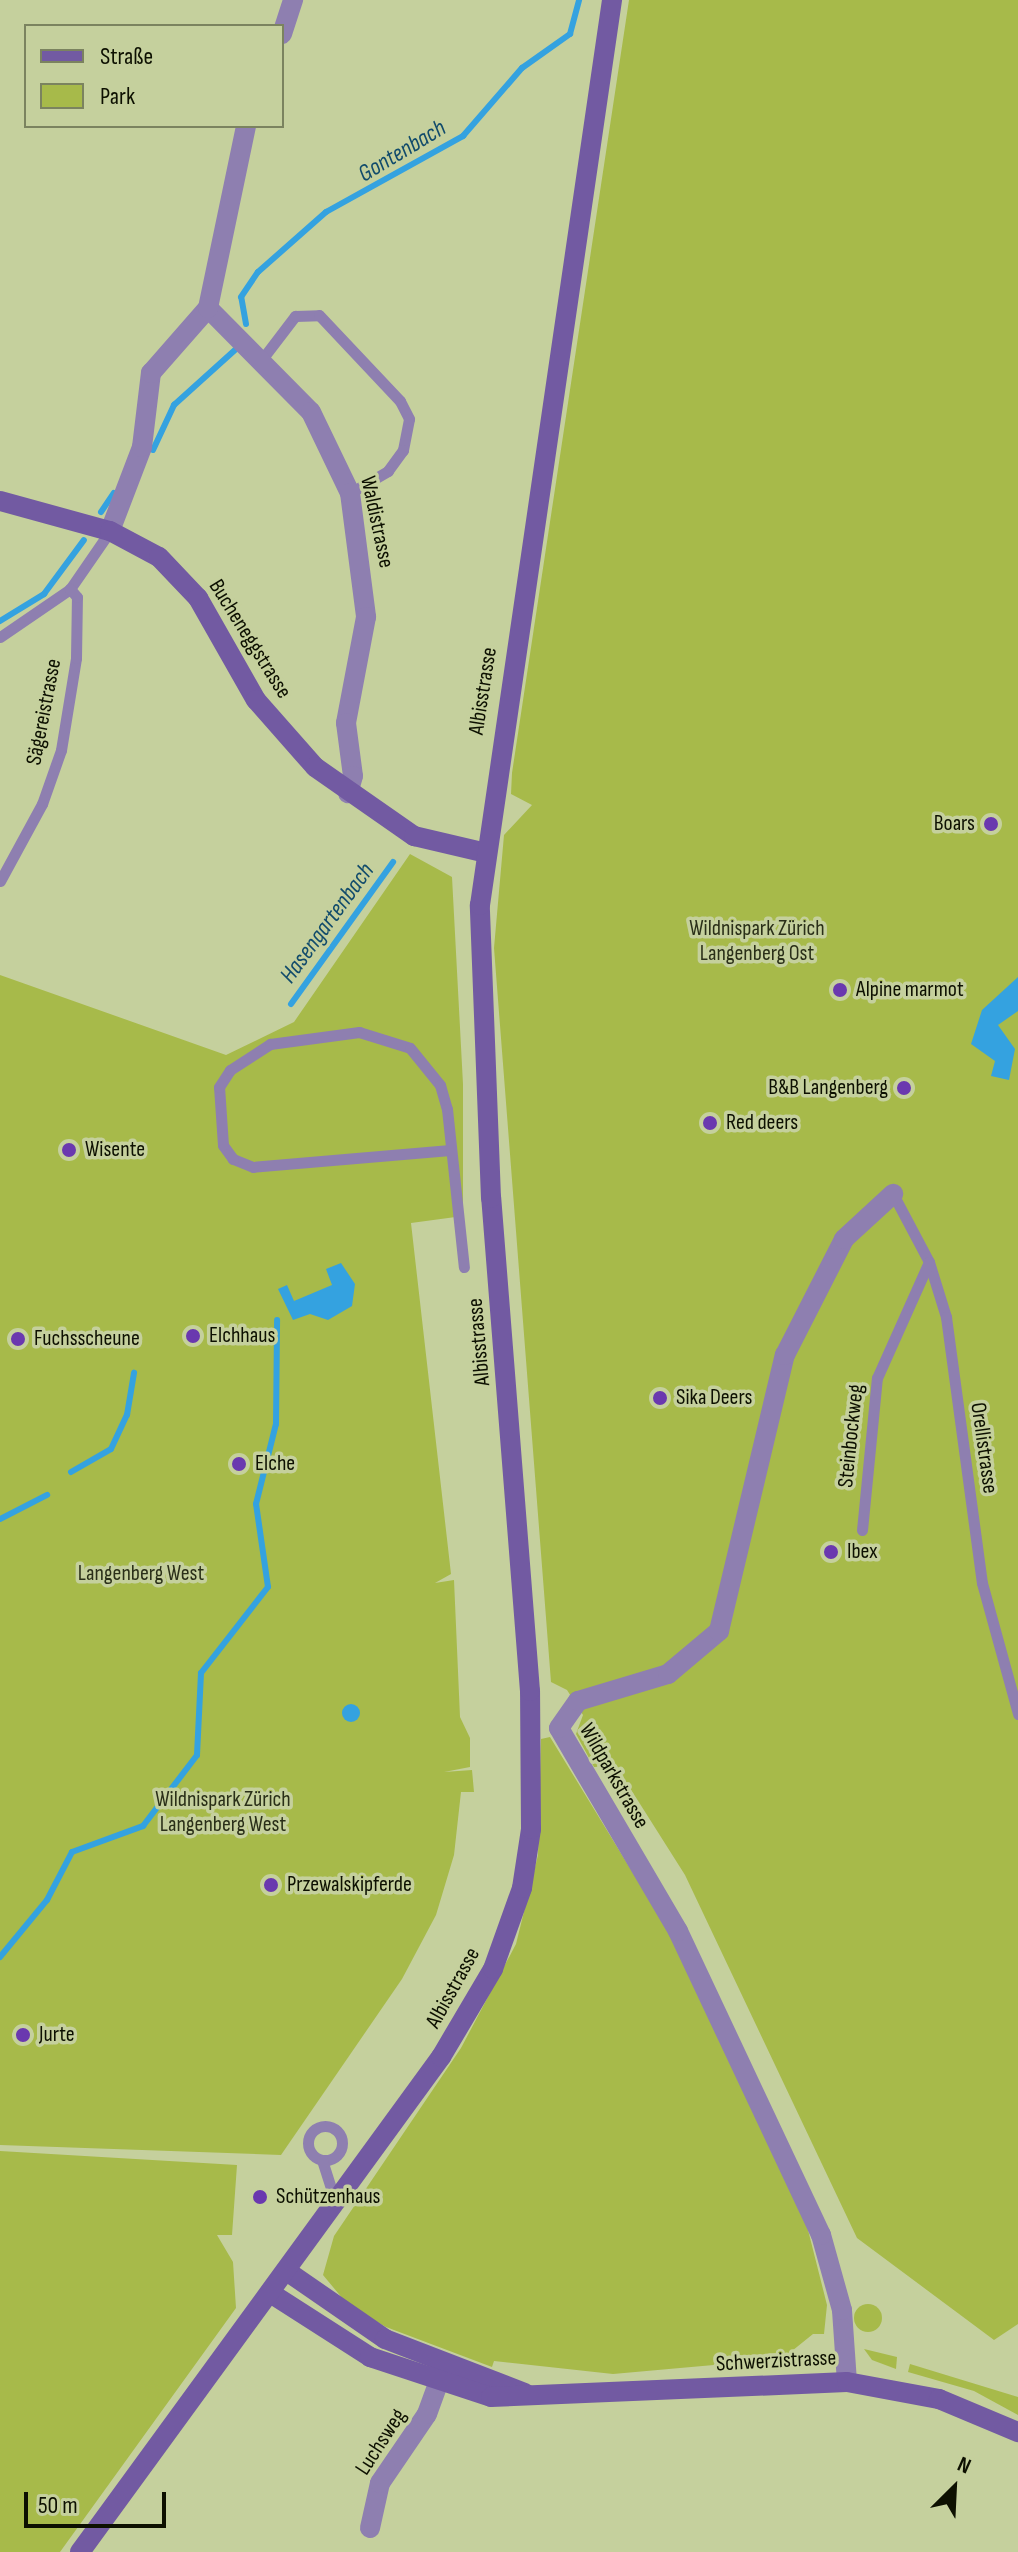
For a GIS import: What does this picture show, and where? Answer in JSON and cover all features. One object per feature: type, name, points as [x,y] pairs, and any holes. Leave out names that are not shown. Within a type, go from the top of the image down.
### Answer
[{"type":"main road","name":"Albisstrasse","points":[[80,2552],[337,2205],[493,1969],[515,1914],[531,1829],[530,1691],[491,1198],[482,852],[612,0]]},
{"type":"main road","name":"Bucheneggstrasse","points":[[0,501],[110,531],[146,548],[186,581],[275,724],[348,793],[414,836],[482,852]]},
{"type":"main road","name":"Schwerzistrasse","points":[[288,2272],[352,2320],[528,2395]]},
{"type":"main road","name":"Schwerzistrasse","points":[[272,2294],[370,2357],[438,2383],[491,2397],[847,2382],[953,2403],[1018,2432]]},
{"type":"main road","points":[[438,2383],[445,2362]]},
{"type":"street","points":[[284,28],[293,0]]},
{"type":"street","points":[[110,531],[142,447],[151,373],[208,308],[246,128]]},
{"type":"street","name":"Waldistrasse","points":[[208,308],[263,358],[311,412],[350,493],[366,617],[346,723],[353,776],[348,793]]},
{"type":"street","name":"Wildparkstrasse","points":[[847,2382],[842,2310],[821,2235],[678,1931],[559,1728],[578,1701],[668,1674],[719,1631],[734,1590],[785,1355],[844,1239],[893,1194]]},
{"type":"street","name":"Luchsweg","points":[[370,2528],[380,2483],[427,2414],[438,2383]]},
{"type":"lane","points":[[263,358],[295,316],[319,315],[400,401],[409,419],[403,450],[388,471],[350,493]]},
{"type":"lane","points":[[0,637],[70,589],[110,531]]},
{"type":"lane","name":"Sägereistrasse","points":[[0,881],[42,804],[61,750],[76,658],[77,597],[70,589]]},
{"type":"lane","points":[[450,1150],[253,1167],[233,1159],[223,1145],[219,1087],[230,1070],[270,1044],[379,1036],[425,1061],[447,1109],[464,1267]]},
{"type":"lane","name":"Orellistrasse","points":[[893,1194],[929,1262],[946,1317],[982,1583],[1018,1714]]},
{"type":"lane","name":"Steinbockweg","points":[[862,1530],[877,1378],[929,1262]]},
{"type":"lane","points":[[322,2160],[337,2205]]},
{"type":"green space","name":"Wildnispark Zürich Langenberg Ost","points":[[629,0],[1018,0],[1018,2324],[994,2340],[857,2238],[685,1875],[616,1766],[594,1767],[576,1734],[583,1715],[567,1690],[551,1682],[494,948],[504,835],[532,805],[511,794],[512,773]]},
{"type":"green space","name":"Wildnispark Zürich Langenberg West","points":[[410,854],[452,877],[463,1084],[463,1216],[411,1223],[451,1574],[435,1583],[454,1580],[460,1717],[470,1738],[470,1767],[444,1772],[472,1770],[474,1792],[461,1792],[454,1855],[436,1915],[402,1979],[281,2155],[0,2145],[0,975],[226,1055],[294,1022]]},
{"type":"green space","points":[[550,1737],[669,1932],[806,2222],[827,2305],[824,2334],[813,2334],[782,2359],[613,2374],[494,2361],[492,2367],[386,2327],[348,2305],[323,2275],[334,2236],[461,2048],[516,1944],[538,1855],[541,1739]]},
{"type":"green space","points":[[0,2151],[237,2165],[232,2235],[217,2235],[233,2262],[236,2308],[60,2552],[0,2552]]},
{"type":"green space","points":[[868,2304],[878,2308],[882,2318],[878,2328],[868,2332],[858,2328],[854,2318],[858,2308]]},
{"type":"green space","points":[[864,2349],[897,2357],[896,2369],[872,2360]]},
{"type":"green space","points":[[910,2364],[1018,2397],[1018,2415],[974,2391],[908,2372]]},
{"type":"water","points":[[1018,977],[1018,1011],[998,1025],[1015,1049],[1009,1080],[991,1076],[995,1061],[971,1044],[982,1010]]},
{"type":"water","points":[[341,1263],[355,1284],[352,1306],[328,1320],[310,1314],[293,1320],[278,1289],[287,1285],[294,1301],[332,1285],[326,1269]]},
{"type":"water","points":[[351,1704],[360,1713],[351,1722],[342,1713]]},
{"type":"waterway","name":"Gontenbach","points":[[246,324],[241,297],[258,272],[326,212],[463,136],[522,68],[570,34],[579,0]]},
{"type":"waterway","name":"Gontenbach","points":[[153,450],[174,405],[236,349]]},
{"type":"waterway","name":"Gontenbach","points":[[101,512],[114,493]]},
{"type":"waterway","name":"Gontenbach","points":[[0,621],[44,594],[84,540]]},
{"type":"waterway","name":"Hasengartenbach","points":[[291,1004],[393,862]]},
{"type":"waterway","points":[[0,1957],[47,1900],[72,1852],[143,1826],[197,1755],[201,1673],[268,1587],[256,1504],[276,1424],[277,1320]]},
{"type":"waterway","name":"Hasengartenbach","points":[[71,1472],[111,1449],[127,1415],[134,1373]]},
{"type":"waterway","points":[[0,1519],[47,1495]]},
{"type":"place","name":"Boars","points":[[991,824]]},
{"type":"place","name":"Alpine marmot","points":[[840,990]]},
{"type":"place","name":"B&B Langenberg","points":[[904,1088]]},
{"type":"place","name":"Red deers","points":[[710,1123]]},
{"type":"place","name":"Wisente","points":[[69,1150]]},
{"type":"place","name":"Elchhaus","points":[[193,1336]]},
{"type":"place","name":"Fuchsscheune","points":[[18,1339]]},
{"type":"place","name":"Sika Deers","points":[[660,1398]]},
{"type":"place","name":"Elche","points":[[239,1464]]},
{"type":"place","name":"Ibex","points":[[831,1552]]},
{"type":"place","name":"Przewalskipferde","points":[[271,1885]]},
{"type":"place","name":"Jurte","points":[[23,2035]]},
{"type":"place","name":"Schützenhaus","points":[[260,2197]]},
{"type":"park label","name":"Langenberg West","points":[[141,1574]]}]
